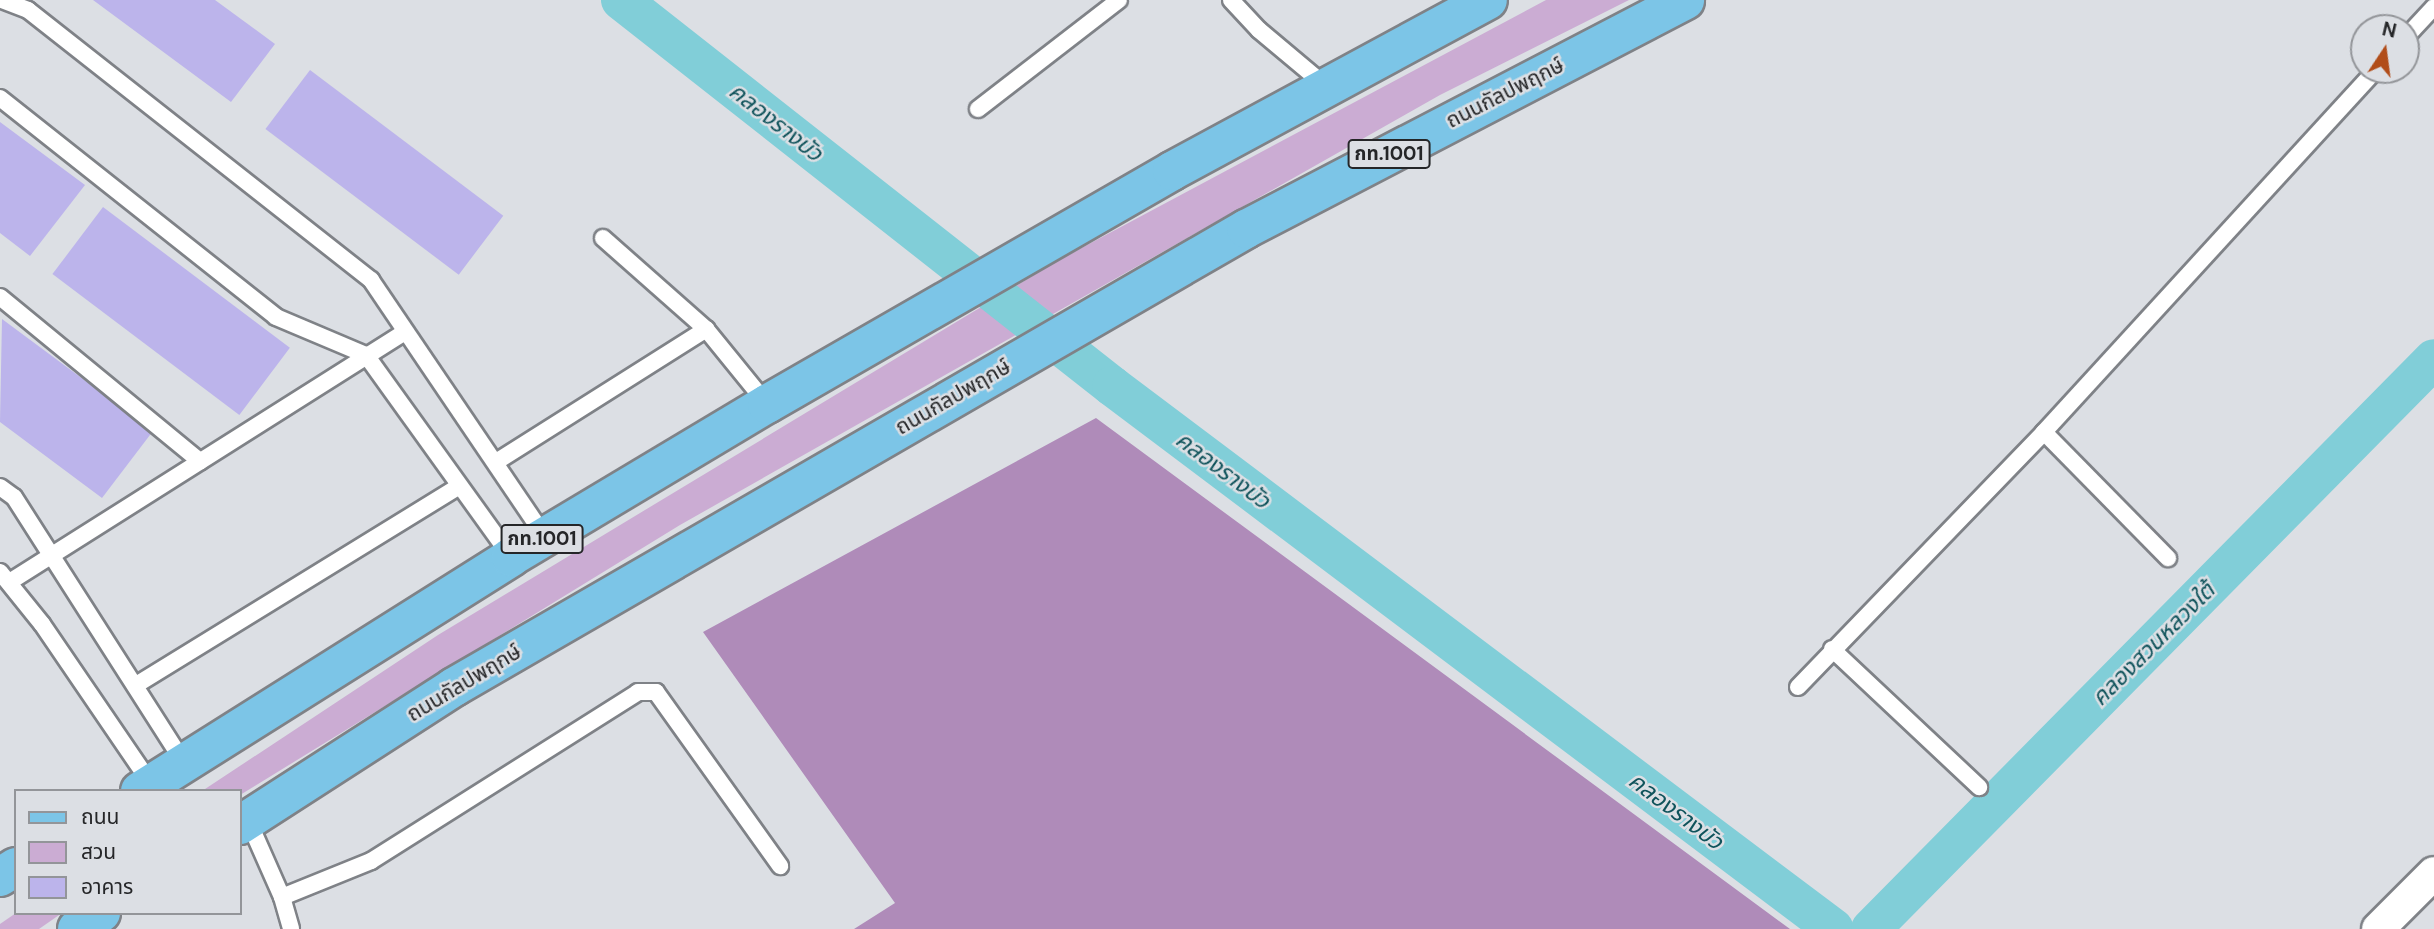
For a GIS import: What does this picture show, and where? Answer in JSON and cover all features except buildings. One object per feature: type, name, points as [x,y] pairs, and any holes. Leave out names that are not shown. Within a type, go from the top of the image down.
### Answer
[{"type":"main road","name":"กท.1001","points":[[145,788],[511,557],[767,404],[1031,251],[1488,0]]},
{"type":"main road","name":"ถนนกัลปพฤกษ์","points":[[244,822],[454,687],[1246,229],[1685,0]]},
{"type":"main road","points":[[77,929],[98,915]]},
{"type":"street","points":[[2378,929],[2434,873]]},
{"type":"lane","points":[[1,0],[28,10],[356,265],[371,280],[545,537]]},
{"type":"lane","points":[[978,109],[1119,0]]},
{"type":"lane","points":[[1231,0],[1259,30],[1327,87]]},
{"type":"lane","points":[[2420,22],[2434,7]]},
{"type":"lane","points":[[1798,687],[2044,432],[2363,84]]},
{"type":"lane","points":[[0,98],[276,317],[366,355],[511,557]]},
{"type":"lane","points":[[603,238],[706,329],[767,404]]},
{"type":"lane","points":[[0,297],[200,461]]},
{"type":"lane","points":[[496,462],[706,329]]},
{"type":"lane","points":[[145,788],[6,576],[48,557],[405,332]]},
{"type":"lane","points":[[2044,432],[2168,558]]},
{"type":"lane","points":[[136,684],[459,486]]},
{"type":"lane","points":[[0,487],[14,497],[48,557],[136,684],[184,763]]},
{"type":"lane","points":[[1832,649],[1979,787]]},
{"type":"lane","points":[[282,897],[371,861],[638,692],[656,692],[674,712],[780,866]]},
{"type":"lane","points":[[244,822],[282,897],[291,929]]},
{"type":"green space","points":[[1546,0],[1629,0],[1440,95],[680,525],[242,794],[242,789],[205,789],[438,635],[1059,260]]},
{"type":"green space","points":[[14,914],[59,915],[39,929],[0,929],[0,924]]},
{"type":"shaded area","points":[[1096,418],[1790,929],[854,929],[895,903],[703,632]]},
{"type":"waterway","name":"คลองรางบัว","points":[[621,0],[1112,386],[1834,929]]},
{"type":"waterway","name":"คลองสวนหลวงใต้","points":[[1871,929],[2434,359]]}]
